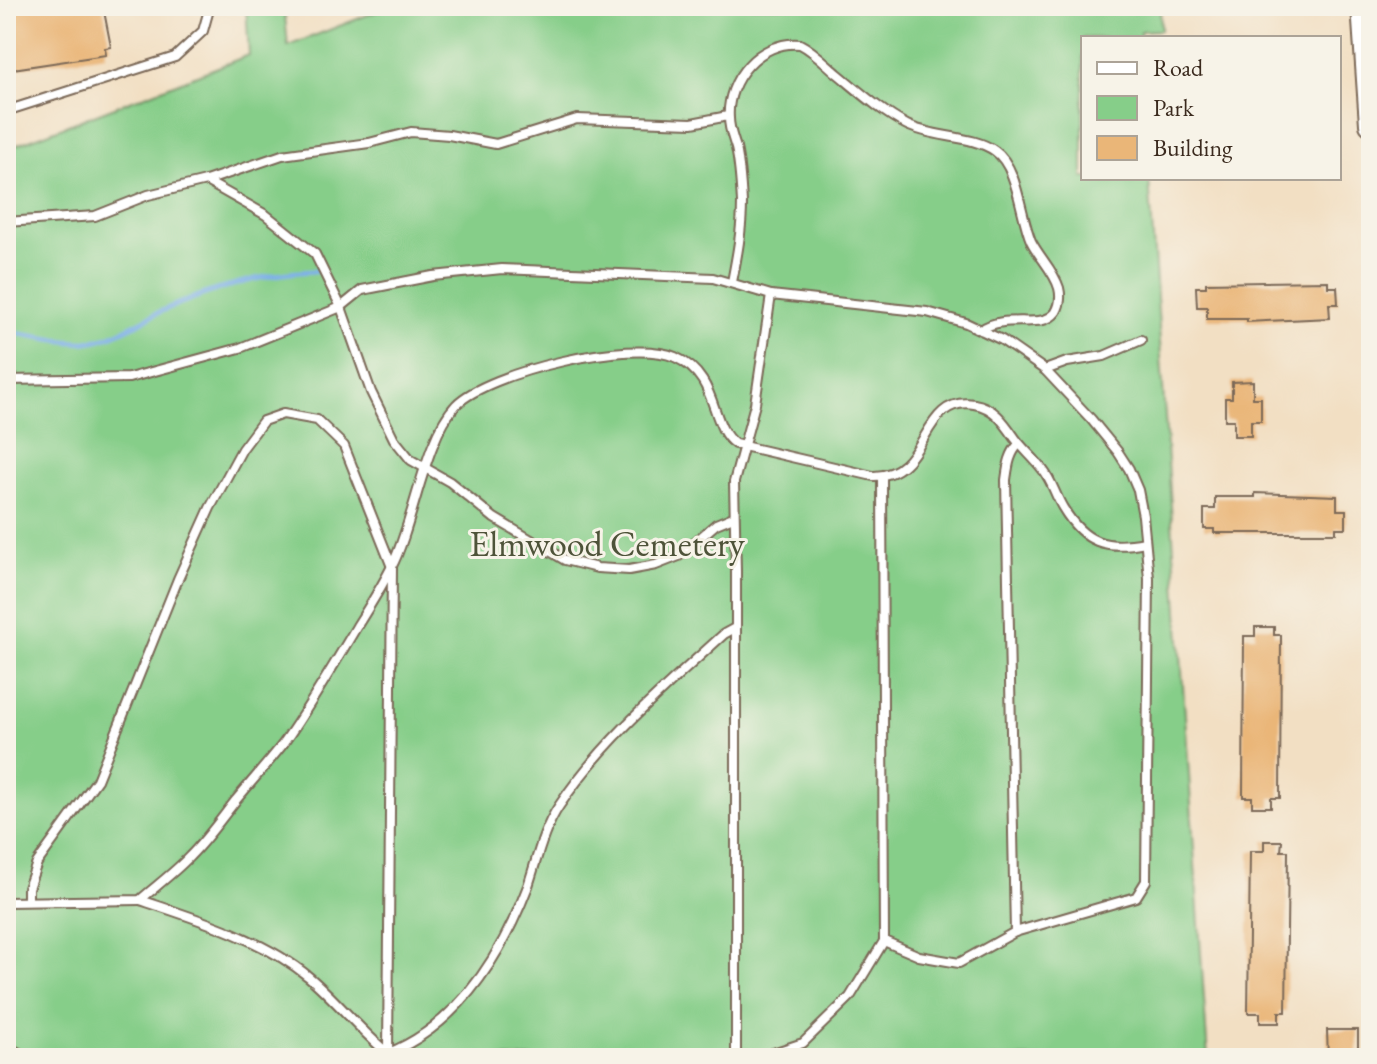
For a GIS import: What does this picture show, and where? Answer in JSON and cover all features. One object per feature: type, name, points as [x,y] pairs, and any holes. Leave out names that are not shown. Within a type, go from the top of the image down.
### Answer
[{"type":"street","points":[[1363,6],[1371,124]]},
{"type":"lane","points":[[6,111],[175,57],[203,31],[210,6]]},
{"type":"lane","points":[[732,282],[742,202],[739,164],[728,116],[734,88],[751,62],[770,48],[789,43],[800,44],[887,113],[911,127],[994,150],[1010,170],[1026,228],[1040,258],[1058,285],[1060,301],[1047,319],[1030,322],[1006,320],[992,323],[981,330]]},
{"type":"lane","points":[[6,222],[95,216],[148,195],[206,181],[282,155],[369,143],[411,132],[496,144],[577,119],[692,123],[728,116]]},
{"type":"lane","points":[[206,181],[266,215],[315,254],[341,307],[381,415],[400,447],[411,460],[450,482],[494,518],[565,560],[597,568],[629,570],[668,561],[690,548],[716,524],[733,517]]},
{"type":"lane","points":[[6,380],[129,378],[240,348],[341,307],[362,290],[433,276],[502,269],[713,278],[771,295],[927,312],[1002,340],[1045,370],[1091,419],[1129,469],[1141,503],[1149,578],[1146,881],[1136,897],[1015,932],[959,963],[919,956],[884,941]]},
{"type":"lane","points":[[736,1058],[734,482],[755,404],[771,295]]},
{"type":"lane","points":[[1045,370],[1067,362],[1104,356],[1141,340]]},
{"type":"lane","points":[[140,900],[191,856],[283,743],[333,666],[392,567],[447,416],[466,396],[548,365],[629,351],[662,353],[693,368],[707,388],[726,436],[735,444],[882,476],[899,471],[908,463],[935,419],[956,404],[973,404],[989,409],[1002,421],[1043,470],[1062,506],[1084,533],[1099,542],[1116,546],[1145,542]]},
{"type":"lane","points":[[28,901],[28,888],[37,863],[97,780],[178,579],[210,508],[242,449],[263,421],[283,414],[317,420],[344,446],[392,567],[391,1056]]},
{"type":"lane","points":[[1015,932],[1006,480],[1009,460],[1019,444]]},
{"type":"lane","points":[[758,1058],[803,1043],[850,997],[884,941],[882,476]]},
{"type":"lane","points":[[6,536],[6,580]]},
{"type":"lane","points":[[375,1058],[391,1056],[434,1026],[474,988],[495,956],[517,912],[545,834],[558,808],[603,751],[646,706],[724,634],[735,628]]},
{"type":"lane","points":[[6,902],[140,900],[212,925],[295,967],[314,981],[365,1035],[391,1056]]},
{"type":"lane","points":[[6,1046],[29,1058]]},
{"type":"green space","name":"Elmwood Cemetery","points":[[246,6],[284,6],[288,46],[388,7],[1160,6],[1161,30],[1140,31],[1140,36],[1081,36],[1081,180],[1149,180],[1208,1058],[6,1058],[6,149],[249,55]]},
{"type":"building","points":[[35,6],[35,9],[103,6],[111,47],[105,48],[106,55],[6,70],[6,17],[13,15],[12,9]]},
{"type":"building","points":[[1328,281],[1328,287],[1337,287],[1338,304],[1329,304],[1330,318],[1247,322],[1247,319],[1207,319],[1207,307],[1197,307],[1196,287],[1206,287],[1206,283]]},
{"type":"building","points":[[1253,381],[1253,398],[1261,398],[1261,421],[1251,421],[1251,436],[1234,436],[1234,420],[1225,420],[1225,398],[1232,398],[1232,382]]},
{"type":"building","points":[[1255,493],[1337,496],[1337,510],[1346,510],[1346,528],[1336,528],[1336,533],[1214,533],[1214,529],[1204,529],[1204,509],[1215,509],[1215,497],[1255,497]]},
{"type":"building","points":[[1255,627],[1274,627],[1274,635],[1281,635],[1280,798],[1271,798],[1271,807],[1252,807],[1252,797],[1243,797],[1244,636],[1255,636]]},
{"type":"building","points":[[1264,841],[1282,841],[1281,851],[1288,851],[1286,1012],[1279,1012],[1279,1023],[1260,1023],[1260,1013],[1248,1013],[1250,851],[1264,851]]},
{"type":"building","points":[[1327,1030],[1358,1030],[1358,1058],[1328,1058]]},
{"type":"waterway","points":[[6,332],[86,342],[117,333],[166,309],[220,289],[259,278],[316,271]]}]
